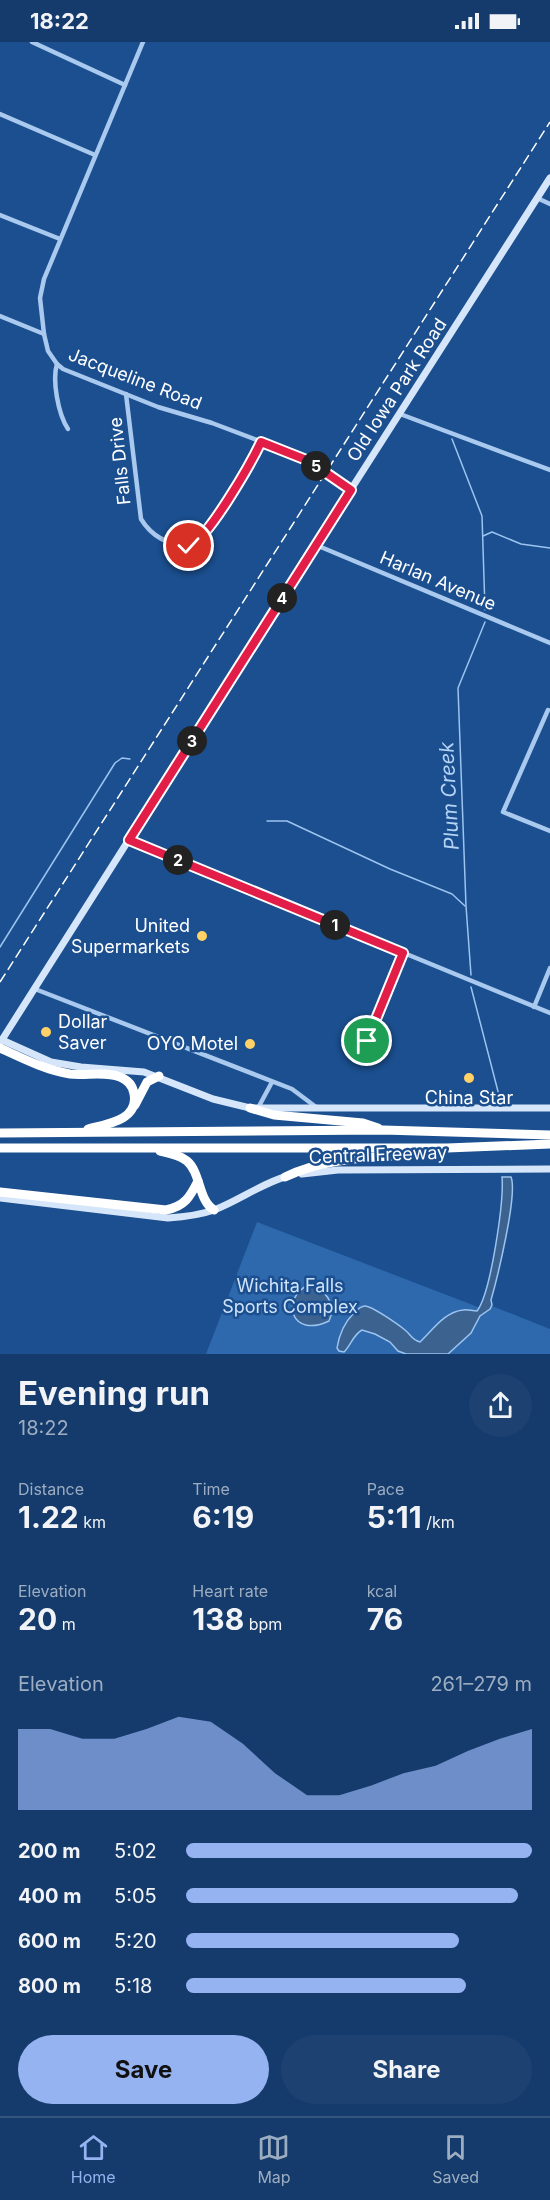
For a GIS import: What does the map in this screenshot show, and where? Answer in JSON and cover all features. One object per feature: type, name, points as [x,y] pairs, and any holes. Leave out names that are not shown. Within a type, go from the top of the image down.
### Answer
[{"type":"highway","points":[[1,1044],[34,1064],[66,1073],[120,1077],[126,1080],[133,1089],[135,1100],[132,1109]]},
{"type":"highway","points":[[75,1132],[124,1118],[141,1097],[147,1082],[159,1076]]},
{"type":"highway","points":[[254,1108],[274,1115],[363,1123],[383,1130]]},
{"type":"highway","name":"Central Freeway","points":[[0,1133],[383,1130],[550,1135]]},
{"type":"highway","name":"Central Freeway","points":[[0,1148],[50,1146],[447,1148],[550,1144]]},
{"type":"highway","points":[[152,1148],[185,1159],[191,1165],[207,1203],[214,1210]]},
{"type":"highway","points":[[285,1177],[304,1168],[346,1160],[418,1155],[447,1148]]},
{"type":"highway","points":[[0,1192],[166,1210],[182,1205],[189,1199],[198,1181]]},
{"type":"main road","name":"Old Iowa Park Road","points":[[1,1044],[550,178]]},
{"type":"main road","points":[[1,1044],[60,1064],[134,1070],[159,1076],[213,1099],[254,1108],[550,1108]]},
{"type":"main road","name":"Central Freeway","points":[[0,1198],[168,1218],[185,1217],[214,1210],[285,1177],[338,1170],[550,1169]]},
{"type":"street","points":[[32,42],[125,85]]},
{"type":"street","name":"Jacqueline Road","points":[[143,42],[60,239],[41,290],[40,311],[48,351],[57,364],[72,373],[309,461],[351,490]]},
{"type":"street","points":[[0,114],[95,155]]},
{"type":"street","points":[[537,198],[550,204]]},
{"type":"street","points":[[0,215],[60,239]]},
{"type":"street","points":[[0,316],[44,334]]},
{"type":"street","points":[[57,364],[53,376],[61,420],[68,429]]},
{"type":"street","name":"Falls Drive","points":[[126,394],[141,519],[148,530],[166,541],[189,546],[200,539],[245,472],[261,442]]},
{"type":"street","points":[[399,414],[550,470]]},
{"type":"street","name":"Harlan Avenue","points":[[316,544],[550,643]]},
{"type":"street","points":[[548,710],[503,812],[550,831]]},
{"type":"street","points":[[129,840],[550,1013]]},
{"type":"street","points":[[367,1041],[403,953]]},
{"type":"street","points":[[534,1007],[550,968]]},
{"type":"street","points":[[35,989],[272,1082],[297,1093],[318,1108]]},
{"type":"street","points":[[254,1108],[272,1082]]},
{"type":"street","points":[[293,1109],[297,1093]]},
{"type":"green space","name":"Wichita Falls Sports Complex","points":[[257,1222],[478,1307],[492,1306],[550,1329],[550,1354],[206,1354]]},
{"type":"shaded area","points":[[502,1177],[511,1177],[512,1186],[506,1237],[491,1300],[492,1305],[480,1316],[471,1333],[448,1354],[406,1354],[398,1351],[390,1342],[362,1330],[344,1352],[339,1351],[338,1343],[345,1326],[353,1314],[363,1306],[385,1316],[420,1342],[450,1314],[465,1310],[477,1311],[487,1286],[496,1246]]},
{"type":"shaded area","points":[[308,1285],[320,1289],[328,1298],[331,1309],[329,1321],[306,1325],[298,1321],[294,1315],[292,1307],[294,1299],[299,1291]]},
{"type":"waterway","name":"Plum Creek","points":[[452,439],[482,516],[485,610]]},
{"type":"waterway","points":[[483,536],[492,532],[521,544],[550,548]]},
{"type":"waterway","name":"Plum Creek","points":[[471,975],[466,906],[458,688],[485,622]]},
{"type":"waterway","points":[[0,947],[115,763],[122,758],[130,759]]},
{"type":"waterway","points":[[267,821],[287,821],[390,869],[452,894],[465,906]]},
{"type":"waterway","name":"Plum Creek","points":[[471,987],[501,1103]]},
{"type":"railway","points":[[0,982],[550,122]]},
{"type":"place","name":"United Supermarkets","points":[[202,936]]},
{"type":"place","name":"Dollar Saver","points":[[46,1032]]},
{"type":"place","name":"OYO Motel","points":[[250,1044]]},
{"type":"place","name":"China Star","points":[[469,1078]]},
{"type":"route","points":[[189,546],[196,543],[207,531],[245,472],[261,442],[309,461],[351,490],[129,840],[403,953],[367,1041]]}]
